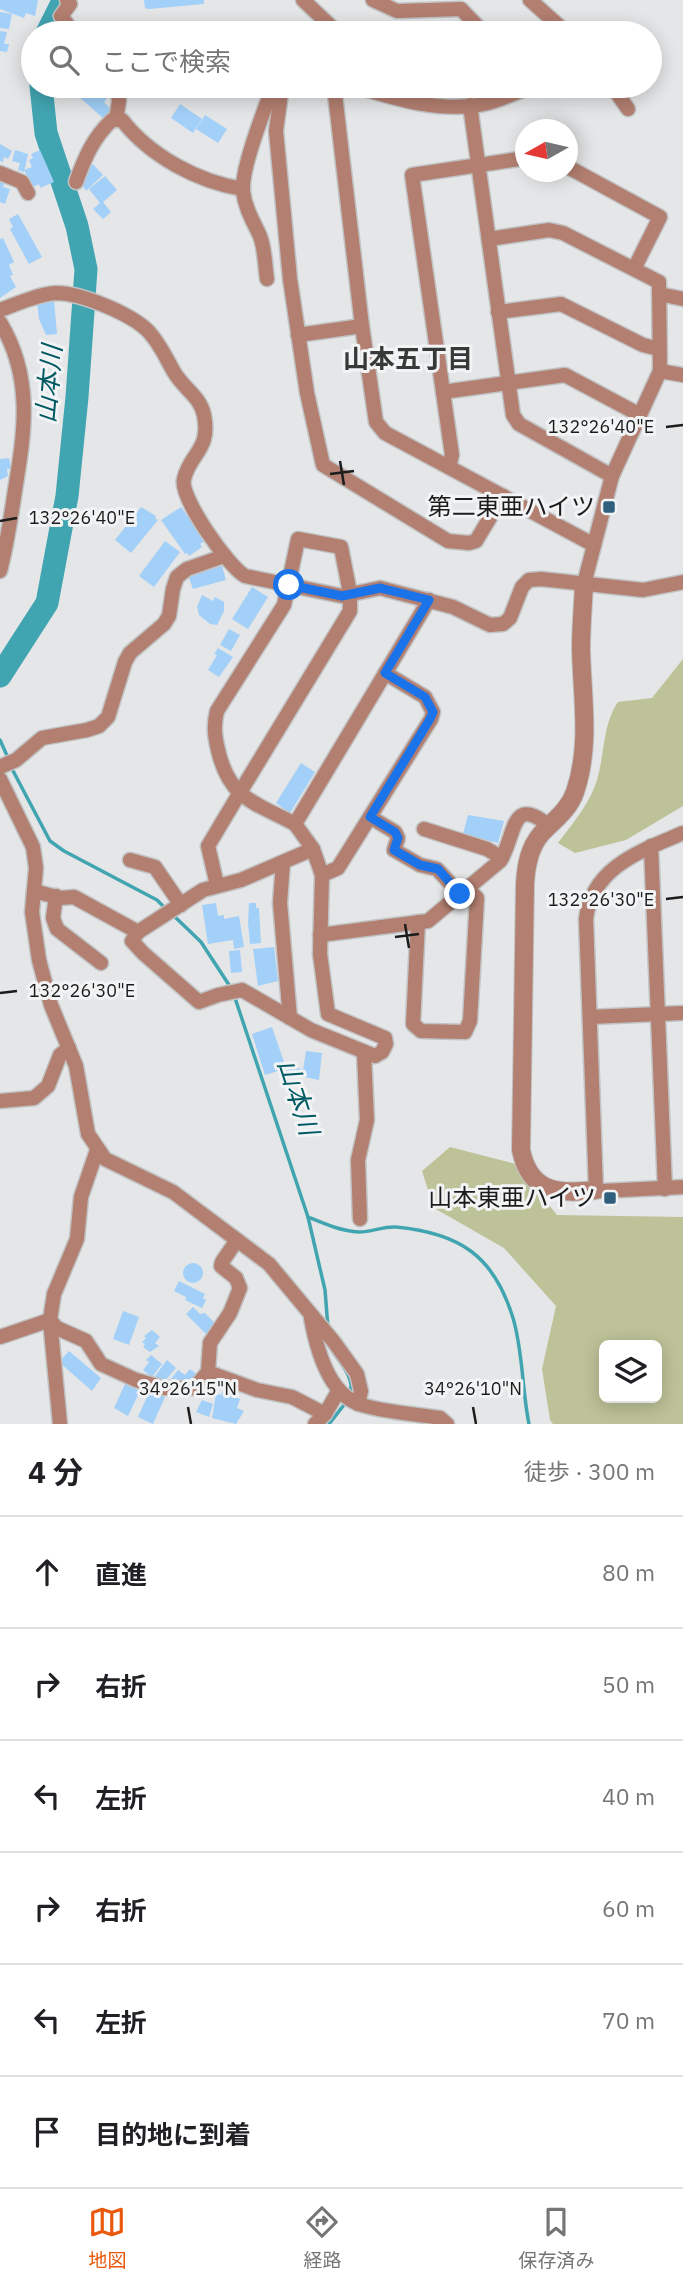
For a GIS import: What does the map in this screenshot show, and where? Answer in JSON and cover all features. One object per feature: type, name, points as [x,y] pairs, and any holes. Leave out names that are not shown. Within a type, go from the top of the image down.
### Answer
[{"type":"street","points":[[303,0],[325,21]]},
{"type":"street","points":[[373,0],[397,11],[463,3],[476,21]]},
{"type":"street","points":[[530,0],[554,21]]},
{"type":"street","points":[[65,21],[61,16],[69,2]]},
{"type":"street","points":[[116,120],[119,98]]},
{"type":"street","points":[[267,279],[261,238],[251,221],[243,189],[268,98]]},
{"type":"street","points":[[280,98],[276,131],[290,279],[307,393],[323,465],[448,541],[476,541],[503,496]]},
{"type":"street","points":[[335,98],[376,422],[385,433],[594,545]]},
{"type":"street","points":[[393,98],[455,107],[487,103],[500,98]]},
{"type":"street","points":[[620,98],[628,109]]},
{"type":"street","points":[[470,105],[513,415],[519,425],[612,476]]},
{"type":"street","points":[[76,182],[89,146],[99,132],[111,120],[122,120],[137,139],[157,154],[203,178],[243,189]]},
{"type":"street","points":[[449,467],[452,455],[412,175],[515,160]]},
{"type":"street","points":[[578,172],[660,216],[634,269]]},
{"type":"street","points":[[0,173],[22,182],[28,193]]},
{"type":"street","points":[[489,239],[549,230],[563,233],[659,282],[660,371],[612,476],[584,584],[581,648],[585,716],[582,764],[574,795],[561,814],[539,836],[527,861],[522,1150],[524,1163],[531,1175],[542,1185],[566,1193],[683,1187]]},
{"type":"street","points":[[0,310],[57,293],[81,297],[113,309],[142,325],[163,350],[175,375],[197,398],[204,414],[206,436],[184,477],[185,494],[224,556],[235,570],[245,576],[342,596],[380,588],[453,607],[497,626],[510,618],[522,587],[529,580],[643,590],[683,582]]},
{"type":"street","points":[[659,294],[683,299]]},
{"type":"street","points":[[498,312],[561,304],[643,345],[659,349]]},
{"type":"street","points":[[0,322],[9,337],[23,379],[25,421],[6,547],[0,570]]},
{"type":"street","points":[[298,335],[362,326]]},
{"type":"street","points":[[660,371],[683,375]]},
{"type":"street","points":[[443,392],[565,375],[640,415]]},
{"type":"street","points":[[217,885],[208,846],[239,794],[350,611],[350,593],[341,547],[298,539],[284,605],[217,711],[213,726],[225,777],[239,794],[295,824],[313,849],[322,875],[320,954],[328,1014],[385,1038],[386,1044],[382,1052],[375,1056],[290,1018],[242,990],[199,1002],[132,941],[138,932],[203,890],[241,880],[313,849]]},
{"type":"street","points":[[0,767],[16,760],[42,738],[99,726],[108,717],[130,653],[170,616],[177,578],[187,569],[224,556]]},
{"type":"street","points":[[295,824],[429,600]]},
{"type":"street","points":[[322,875],[338,868],[433,712],[425,697],[385,673]]},
{"type":"street","points":[[0,779],[33,847],[36,868],[32,912],[39,960],[51,1005],[76,1066],[88,1134],[97,1150],[105,1159],[173,1192],[269,1264],[357,1374],[361,1391],[358,1404]]},
{"type":"street","points":[[320,934],[428,921],[502,858],[514,823],[520,816],[529,813],[536,815],[549,826]]},
{"type":"street","points":[[370,817],[395,832],[398,838],[394,850],[420,865],[438,869],[464,891],[477,898],[470,1021],[465,1032],[421,1031],[413,1024],[418,922]]},
{"type":"street","points":[[424,829],[487,849],[502,858]]},
{"type":"street","points":[[596,1190],[586,919],[588,902],[611,871],[635,853],[683,833]]},
{"type":"street","points":[[651,846],[665,1189]]},
{"type":"street","points":[[130,860],[155,867],[171,912]]},
{"type":"street","points":[[283,862],[280,904],[290,1018]]},
{"type":"street","points":[[34,891],[74,897],[138,932]]},
{"type":"street","points":[[56,896],[52,918],[57,929],[101,963]]},
{"type":"street","points":[[590,1017],[683,1013]]},
{"type":"street","points":[[0,1101],[34,1098],[48,1086],[60,1055],[69,1048]]},
{"type":"street","points":[[360,1219],[358,1160],[367,1120],[364,1053]]},
{"type":"street","points":[[60,1424],[50,1320],[54,1294],[78,1239],[81,1197],[97,1150]]},
{"type":"street","points":[[50,1320],[57,1328],[86,1341],[101,1364],[136,1380],[164,1388],[194,1388],[208,1372],[210,1343],[230,1313],[240,1288],[236,1278],[221,1266],[237,1240]]},
{"type":"street","points":[[311,1315],[315,1343],[321,1359],[340,1390],[358,1404],[440,1418],[447,1424]]},
{"type":"street","points":[[0,1337],[50,1320]]},
{"type":"street","points":[[208,1372],[257,1390],[292,1397],[320,1419],[340,1390]]},
{"type":"green space","points":[[683,659],[683,806],[626,840],[575,853],[558,843],[581,811],[595,785],[607,728],[618,702],[652,698]]},
{"type":"green space","points":[[450,1147],[516,1164],[557,1215],[683,1217],[683,1424],[553,1424],[550,1420],[542,1369],[556,1306],[504,1248],[434,1208],[422,1171]]},
{"type":"building","points":[[0,0],[38,0],[35,16],[26,13],[24,18],[0,9]]},
{"type":"building","points":[[144,0],[204,0],[204,4],[149,9],[145,8]]},
{"type":"building","points":[[0,12],[12,14],[9,29],[0,28]]},
{"type":"building","points":[[0,31],[7,32],[4,44],[9,44],[7,52],[0,51]]},
{"type":"building","points":[[80,98],[107,98],[104,102],[112,110],[104,119]]},
{"type":"building","points":[[180,104],[202,119],[193,133],[171,118]]},
{"type":"building","points":[[205,115],[227,129],[218,143],[196,129]]},
{"type":"building","points":[[0,144],[12,151],[8,159],[4,157],[3,162],[0,161]]},
{"type":"building","points":[[15,150],[28,154],[24,172],[18,170],[20,163],[12,161]]},
{"type":"building","points":[[40,150],[54,182],[40,188],[39,184],[33,187],[24,170],[32,167],[29,160],[33,158],[31,154]]},
{"type":"building","points":[[93,164],[103,175],[86,191],[80,181],[88,174],[85,171]]},
{"type":"building","points":[[105,176],[117,190],[103,202],[111,212],[103,219],[93,209],[100,203],[89,189]]},
{"type":"building","points":[[0,180],[5,182],[3,187],[10,189],[5,204],[0,202]]},
{"type":"building","points":[[18,214],[42,257],[29,264],[10,229],[13,227],[9,219]]},
{"type":"building","points":[[3,238],[14,262],[9,265],[13,275],[10,276],[16,287],[0,298],[0,239]]},
{"type":"building","points":[[54,300],[57,334],[46,335],[39,319],[37,302]]},
{"type":"building","points":[[9,458],[11,469],[7,469],[8,476],[0,480],[0,459]]},
{"type":"building","points":[[141,507],[158,520],[131,553],[115,540]]},
{"type":"building","points":[[181,507],[205,541],[200,544],[202,547],[189,556],[161,520]]},
{"type":"building","points":[[165,541],[180,552],[154,587],[139,576]]},
{"type":"building","points":[[222,566],[226,580],[193,589],[188,575]]},
{"type":"building","points":[[252,587],[268,597],[248,629],[232,619]]},
{"type":"building","points":[[202,595],[213,601],[215,597],[224,602],[224,611],[217,625],[210,624],[199,615],[197,607]]},
{"type":"building","points":[[229,629],[240,635],[231,651],[220,645]]},
{"type":"building","points":[[218,648],[233,657],[219,677],[208,670]]},
{"type":"building","points":[[301,763],[315,772],[290,813],[276,803]]},
{"type":"building","points":[[468,815],[504,821],[498,843],[463,834]]},
{"type":"building","points":[[216,903],[218,916],[224,915],[224,919],[239,916],[244,947],[234,949],[233,940],[208,944],[202,905]]},
{"type":"building","points":[[249,903],[256,903],[256,908],[259,908],[261,943],[250,944]]},
{"type":"building","points":[[274,947],[278,981],[258,986],[253,949]]},
{"type":"building","points":[[240,950],[242,972],[231,973],[229,951]]},
{"type":"building","points":[[272,1027],[285,1065],[277,1068],[278,1071],[265,1075],[252,1034]]},
{"type":"building","points":[[306,1051],[322,1053],[319,1080],[285,1073],[289,1064],[303,1070]]},
{"type":"building","points":[[193,1263],[200,1266],[203,1273],[200,1280],[193,1283],[186,1280],[183,1273],[186,1266]]},
{"type":"building","points":[[179,1281],[205,1294],[203,1298],[206,1300],[202,1308],[174,1291]]},
{"type":"building","points":[[193,1307],[200,1314],[205,1313],[215,1324],[212,1327],[214,1330],[208,1336],[186,1314]]},
{"type":"building","points":[[123,1311],[139,1317],[129,1345],[113,1339]]},
{"type":"building","points":[[152,1330],[160,1337],[155,1343],[159,1346],[150,1352],[143,1347],[145,1344],[142,1342],[146,1338],[144,1336]]},
{"type":"building","points":[[69,1351],[101,1378],[92,1391],[59,1362]]},
{"type":"building","points":[[151,1355],[162,1364],[152,1377],[143,1370]]},
{"type":"building","points":[[167,1360],[176,1368],[163,1383],[155,1376]]},
{"type":"building","points":[[190,1369],[198,1375],[193,1382],[186,1379],[176,1383],[171,1379],[178,1370],[185,1375]]},
{"type":"building","points":[[125,1384],[140,1391],[128,1416],[114,1408]]},
{"type":"building","points":[[150,1390],[165,1397],[153,1424],[138,1417]]},
{"type":"building","points":[[223,1390],[240,1399],[237,1408],[244,1411],[236,1424],[212,1418],[216,1394],[221,1395]]},
{"type":"building","points":[[202,1400],[213,1404],[209,1417],[196,1412]]},
{"type":"waterway","name":"山本川","points":[[53,21],[66,0]]},
{"type":"waterway","name":"山本川","points":[[0,676],[47,603],[67,496],[77,397],[86,269],[77,226],[46,133],[42,98]]},
{"type":"waterway","name":"山本川","points":[[0,740],[9,760]]},
{"type":"waterway","name":"山本川","points":[[11,767],[50,841],[157,900],[167,910]]},
{"type":"waterway","name":"山本川","points":[[173,915],[201,942],[231,988]]},
{"type":"waterway","name":"山本川","points":[[234,995],[308,1217],[352,1231],[396,1227],[439,1235],[456,1242],[485,1264],[496,1278],[513,1318],[529,1424]]},
{"type":"waterway","points":[[308,1217],[325,1290],[328,1328]]},
{"type":"waterway","points":[[329,1346],[348,1375],[350,1394]]},
{"type":"waterway","points":[[329,1424],[347,1401]]},
{"type":"place","name":"第二東亜ハイツ","points":[[609,507]]},
{"type":"place","name":"山本東亜ハイツ","points":[[610,1198]]},
{"type":"district","name":"山本五丁目","points":[[408,359]]},
{"type":"route","points":[[289,585],[342,596],[380,588],[429,600],[385,673],[425,697],[433,712],[370,817],[395,832],[398,838],[394,850],[420,865],[438,869],[460,894]]}]
